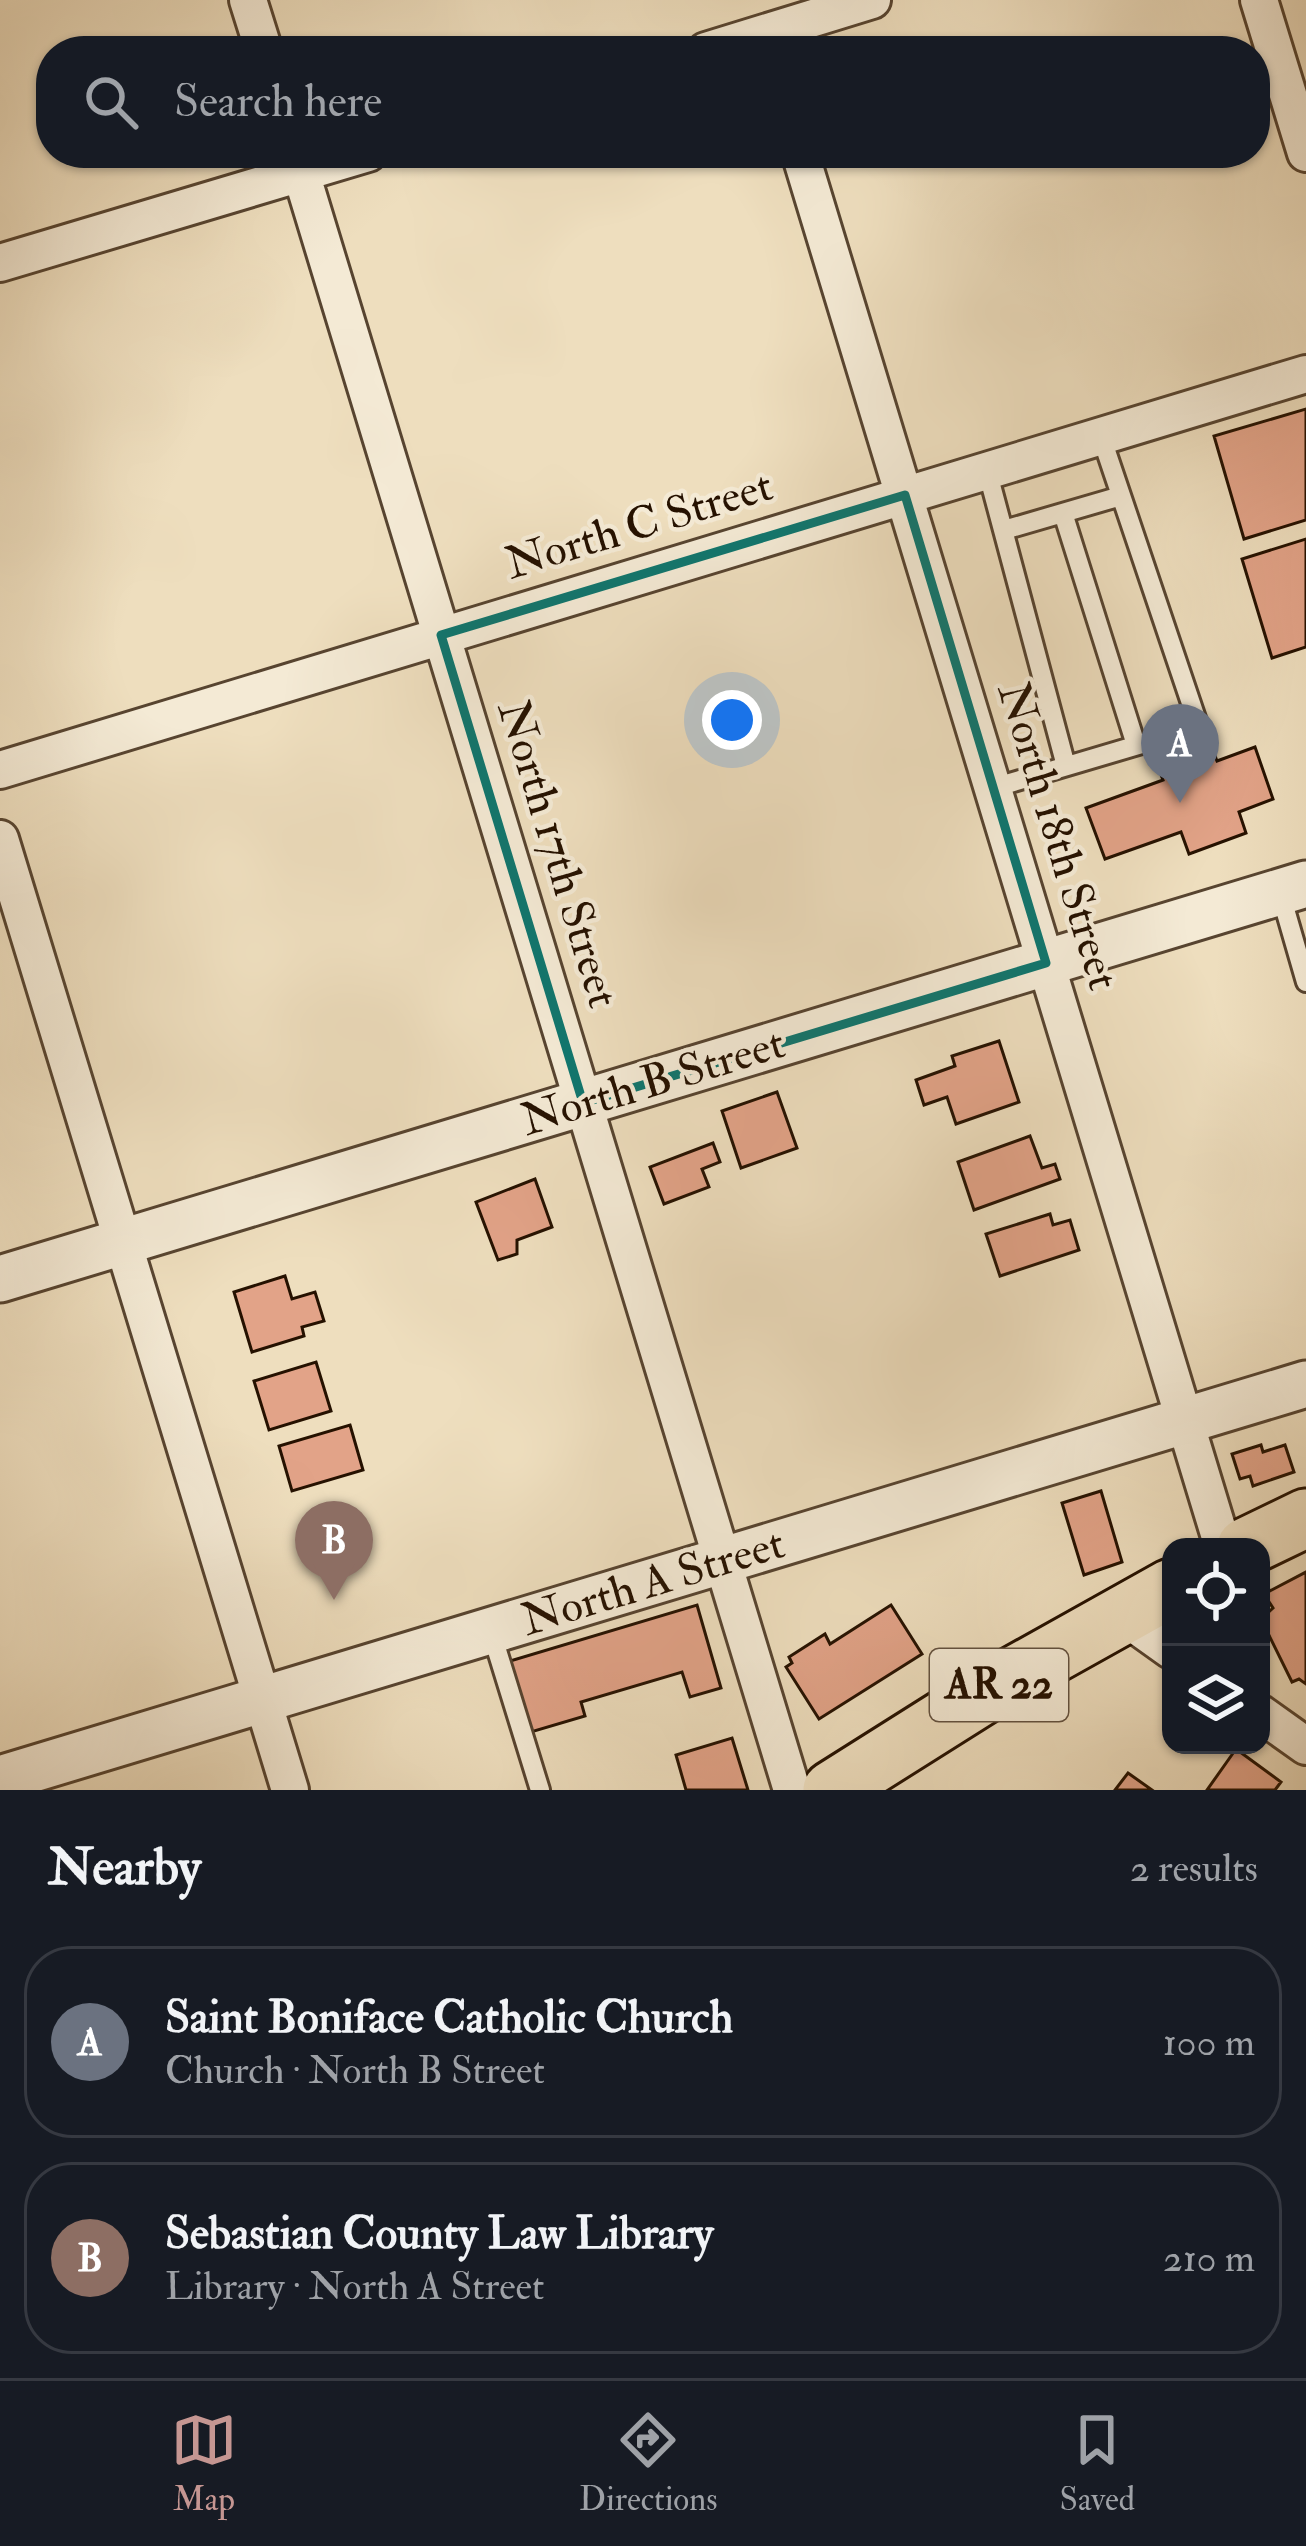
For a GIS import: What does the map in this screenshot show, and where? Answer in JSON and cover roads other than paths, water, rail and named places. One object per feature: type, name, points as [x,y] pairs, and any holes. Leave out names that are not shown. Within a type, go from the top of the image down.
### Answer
[{"type":"main road","points":[[1265,1538],[1306,1518]]},
{"type":"main road","name":"AR 22","points":[[832,1790],[1008,1679],[1147,1601]]},
{"type":"street","points":[[248,0],[259,36]]},
{"type":"street","points":[[762,28],[872,0]]},
{"type":"street","points":[[1259,0],[1306,153]]},
{"type":"street","points":[[0,263],[283,168]]},
{"type":"street","name":"North 17th Street","points":[[300,168],[792,1790]]},
{"type":"street","name":"North 18th Street","points":[[805,168],[1220,1538]]},
{"type":"street","name":"North C Street","points":[[0,770],[1306,374]]},
{"type":"street","points":[[0,839],[290,1790]]},
{"type":"street","name":"North B Street","points":[[0,1279],[1293,888]]},
{"type":"street","name":"North A Street","points":[[21,1780],[262,1701],[1306,1384]]},
{"type":"street","points":[[1147,1601],[1169,1646]]},
{"type":"street","points":[[1270,1720],[1306,1746]]},
{"type":"lane","points":[[993,788],[1199,727],[1101,436]]},
{"type":"lane","points":[[987,470],[1066,766]]},
{"type":"lane","points":[[1004,530],[1121,496]]},
{"type":"lane","points":[[1063,512],[1136,745]]},
{"type":"lane","points":[[1293,888],[1306,982]]},
{"type":"lane","points":[[491,1631],[540,1790]]},
{"type":"place","name":"Saint Boniface Catholic Church","points":[[1180,803]]},
{"type":"place","name":"Sebastian County Law Library","points":[[334,1600]]}]
